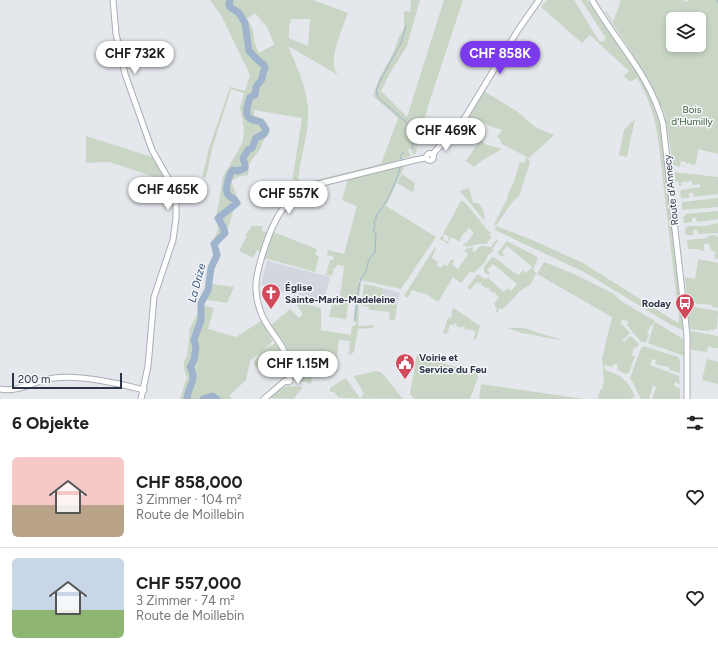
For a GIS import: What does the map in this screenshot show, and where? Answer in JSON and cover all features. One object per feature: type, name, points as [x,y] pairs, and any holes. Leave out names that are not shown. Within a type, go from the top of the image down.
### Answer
[{"type":"street","points":[[113,0],[116,34],[125,74],[152,150],[172,184],[176,204],[173,240],[154,297],[149,362],[141,399]]},
{"type":"street","points":[[264,399],[286,379],[288,362],[286,355],[261,312],[256,288],[260,263],[272,227],[291,199],[306,188],[324,182],[415,160],[426,158],[431,160],[433,158],[432,155],[464,119],[518,30],[539,0]]},
{"type":"street","name":"Route d'Annecy","points":[[592,0],[643,76],[654,97],[662,124],[687,335],[687,399]]},
{"type":"street","points":[[0,389],[17,390],[40,381],[56,378],[76,378],[120,384],[144,390]]},
{"type":"shaded area","points":[[267,261],[330,277],[324,300],[296,294],[296,296],[274,290],[274,288],[261,284]]},
{"type":"shaded area","points":[[383,288],[400,293],[397,305],[385,302],[381,297]]},
{"type":"green space","points":[[210,0],[313,0],[348,13],[339,36],[335,54],[335,69],[338,75],[288,46],[305,91],[308,110],[307,128],[299,170],[298,186],[316,180],[381,164],[398,118],[373,96],[378,81],[404,28],[404,11],[410,12],[411,0],[420,0],[407,46],[390,73],[381,91],[407,117],[444,0],[463,0],[429,103],[415,155],[412,153],[411,149],[408,149],[411,156],[396,161],[396,163],[316,181],[295,190],[296,180],[293,180],[293,176],[302,118],[254,110],[254,116],[265,121],[270,132],[265,137],[260,149],[249,164],[248,175],[240,176],[231,181],[238,199],[238,204],[233,212],[226,235],[215,246],[211,242],[217,231],[218,225],[216,219],[223,176],[243,141],[244,128],[240,108],[244,93],[231,89],[212,149],[206,178],[202,177],[209,148],[230,87],[245,91],[250,75],[222,17]],"holes":[[[255,13],[267,27],[275,44],[259,53],[254,41],[253,29],[247,19]],[[291,19],[310,19],[308,46],[289,38]]]},
{"type":"green space","points":[[547,0],[574,0],[599,41],[603,42],[606,37],[581,0],[587,0],[639,75],[653,101],[658,115],[662,133],[683,330],[671,325],[586,273],[495,230],[496,226],[530,239],[583,263],[678,323],[679,319],[658,138],[653,114],[648,100],[637,78],[630,82],[624,76],[629,71],[590,35],[582,43],[541,7]]},
{"type":"green space","name":"Bois d'Humilly","points":[[621,0],[682,0],[687,2],[688,0],[718,0],[718,154],[698,149],[696,164],[686,164],[686,162],[681,161],[679,168],[678,166],[673,165],[665,116],[662,107],[660,108],[649,82],[605,12],[606,11],[613,22]]},
{"type":"green space","points":[[484,91],[518,112],[535,127],[554,135],[529,158],[502,144],[500,141],[501,140],[497,137],[502,130],[481,121],[479,125],[468,118]]},
{"type":"green space","points":[[635,119],[627,157],[619,155],[624,130]]},
{"type":"green space","points":[[86,136],[152,157],[167,181],[109,162],[86,163]]},
{"type":"green space","points":[[480,140],[487,145],[502,149],[481,161],[474,167],[466,161]]},
{"type":"green space","points":[[527,157],[530,163],[519,196],[512,202],[496,226],[494,224],[508,197],[507,196],[513,184],[520,162],[524,163]]},
{"type":"green space","points":[[405,165],[386,206],[436,237],[401,289],[360,280],[358,283],[361,284],[358,303],[358,326],[374,325],[373,328],[358,329],[354,352],[349,355],[350,341],[339,340],[337,358],[327,357],[326,360],[315,358],[311,384],[297,380],[294,378],[286,349],[271,325],[290,309],[299,318],[303,314],[294,301],[321,308],[321,330],[351,335],[352,326],[355,326],[356,322],[353,321],[356,301],[349,300],[346,319],[329,317],[332,304],[339,305],[344,266],[337,265],[336,268],[334,268],[332,276],[326,275],[330,260],[333,260],[334,257],[327,255],[328,250],[344,254],[357,206],[342,200],[348,179]]},
{"type":"green space","points":[[674,172],[718,177],[718,194],[694,197],[693,193],[689,193],[689,198],[681,198],[680,191],[700,187],[700,184],[692,185],[692,181],[681,182],[681,186],[679,186],[678,181],[675,182]]},
{"type":"green space","points":[[402,174],[415,183],[414,190],[412,192],[397,183]]},
{"type":"green space","points":[[469,188],[473,203],[478,203],[483,211],[484,220],[460,191]]},
{"type":"green space","points":[[718,198],[718,207],[682,210],[683,202]]},
{"type":"green space","points":[[461,201],[467,205],[491,233],[489,234],[492,237],[486,244],[478,244],[468,247],[463,245],[464,243],[466,244],[474,233],[469,228],[461,237],[460,242],[451,237],[449,241],[449,237],[444,234],[442,236],[444,237],[443,240],[449,242],[448,244],[440,239]]},
{"type":"green space","points":[[718,211],[718,219],[697,222],[696,218],[692,218],[692,222],[684,223],[683,218],[686,214]]},
{"type":"green space","points":[[718,223],[718,233],[698,234],[697,230],[693,230],[694,235],[686,235],[685,229],[688,226],[706,226]]},
{"type":"green space","points":[[252,226],[263,226],[262,231],[267,232],[260,252],[257,250],[253,258],[239,251],[247,236],[245,235]]},
{"type":"green space","points":[[273,232],[317,249],[315,255],[319,256],[315,272],[264,258]]},
{"type":"green space","points":[[715,235],[718,237],[718,259],[714,258],[716,252],[711,250],[709,243],[704,244],[704,250],[702,251],[697,249],[688,249],[687,240],[708,238],[708,236]]},
{"type":"green space","points":[[496,240],[498,241],[492,249],[494,251],[488,255],[485,262],[474,273],[470,271],[461,283],[453,277],[438,302],[428,295],[412,290],[408,298],[404,296],[435,247],[436,248],[432,258],[438,262],[436,265],[441,268],[444,264],[447,266],[452,259],[454,261],[452,265],[458,269],[468,254],[465,251],[466,249],[474,247],[472,250],[475,252],[480,246],[491,247]]},
{"type":"green space","points":[[507,241],[538,258],[533,269],[536,273],[531,284],[520,291],[503,309],[500,308],[497,313],[497,308],[495,307],[494,303],[499,297],[495,294],[496,292],[493,293],[489,290],[490,288],[488,287],[487,289],[481,285],[481,282],[480,284],[477,282],[470,290],[467,288],[478,274],[484,279],[488,278],[504,292],[508,288],[511,291],[517,284],[493,264],[487,270],[490,273],[488,275],[484,272],[484,267],[492,257],[496,258],[519,275],[523,270],[526,273],[532,267],[507,246],[502,252],[504,255],[502,257],[497,253]]},
{"type":"green space","points":[[698,259],[718,263],[718,308],[712,307],[713,305],[701,305],[687,300],[685,277],[695,279]]},
{"type":"green space","points":[[544,262],[572,273],[614,294],[621,301],[655,321],[647,333],[649,335],[646,342],[641,342],[627,325],[628,321],[622,320],[621,323],[630,333],[622,341],[624,342],[630,336],[639,344],[637,348],[634,347],[632,355],[635,356],[629,373],[625,374],[617,369],[618,365],[614,364],[612,367],[604,365],[605,370],[624,379],[635,397],[630,399],[598,399],[604,380],[602,359],[612,317],[537,274]]},
{"type":"green space","points":[[212,284],[234,287],[227,303],[204,299]]},
{"type":"green space","points":[[364,284],[383,288],[381,297],[386,299],[385,302],[397,305],[395,320],[389,320],[390,312],[370,310],[368,307],[362,305]]},
{"type":"green space","points":[[202,305],[214,308],[208,329],[236,337],[261,321],[273,341],[264,349],[276,343],[286,361],[284,371],[280,373],[269,365],[266,365],[262,370],[254,366],[254,361],[260,353],[250,361],[246,380],[229,396],[233,399],[180,399],[187,378],[184,369],[184,361],[187,356],[190,328]]},
{"type":"green space","points":[[687,306],[718,311],[717,329],[714,329],[713,331],[710,329],[709,331],[690,329]]},
{"type":"green space","points":[[454,308],[480,326],[476,339],[473,340],[476,332],[471,330],[471,328],[470,330],[464,329],[465,326],[462,328],[456,326],[457,324],[455,323],[454,325],[450,325],[447,334],[443,333],[448,318],[452,317],[451,312]]},
{"type":"green space","points":[[655,322],[683,339],[684,356],[648,343]]},
{"type":"green space","points":[[507,328],[524,328],[565,341],[522,333]]},
{"type":"green space","points":[[691,331],[718,336],[718,348],[708,346],[707,352],[692,350]]},
{"type":"green space","points":[[643,346],[678,357],[680,360],[679,373],[670,370],[669,367],[657,365],[655,363],[656,360],[652,359],[650,365],[679,376],[680,384],[675,382],[674,386],[680,388],[680,399],[652,399],[656,387],[653,385],[649,399],[641,399],[630,378]]},
{"type":"green space","points":[[417,354],[428,359],[477,373],[478,377],[470,399],[414,399],[410,393]]},
{"type":"green space","points":[[707,359],[718,362],[718,384],[702,380]]},
{"type":"green space","points":[[377,371],[382,373],[403,399],[340,398],[352,387],[360,398],[364,394],[354,376]]},
{"type":"green space","points":[[346,378],[352,387],[339,398],[334,392],[330,392],[330,388]]},
{"type":"green space","points":[[481,384],[584,399],[479,399]]},
{"type":"green space","points":[[284,387],[303,387],[293,399],[268,398]]},
{"type":"waterway","name":"La Drize","points":[[187,399],[193,380],[190,367],[194,360],[196,347],[194,340],[201,320],[201,303],[208,290],[211,268],[217,255],[214,244],[225,233],[218,218],[237,203],[230,197],[226,187],[231,172],[233,170],[238,171],[245,168],[243,158],[248,150],[252,148],[256,138],[264,134],[266,130],[261,122],[253,120],[247,115],[247,106],[250,97],[255,95],[256,87],[262,79],[265,69],[264,65],[249,51],[245,23],[239,13],[230,7],[230,0]]},
{"type":"waterway","points":[[406,26],[401,43],[376,91],[378,97],[408,124]]},
{"type":"waterway","points":[[411,129],[413,141],[412,149]]},
{"type":"waterway","points":[[402,160],[400,157],[403,152]]},
{"type":"waterway","points":[[355,320],[357,296],[361,278],[366,270],[370,257],[375,253],[376,234],[373,230],[375,227],[374,222],[376,220],[376,216],[391,193],[400,167]]},
{"type":"waterway","name":"La Drize","points":[[203,399],[212,396],[217,399]]},
{"type":"place","name":"Église Sainte-Marie-Madeleine","points":[[271,310]]},
{"type":"place","name":"Roday","points":[[685,320]]},
{"type":"place","name":"Voirie et Service du Feu","points":[[405,380]]}]
